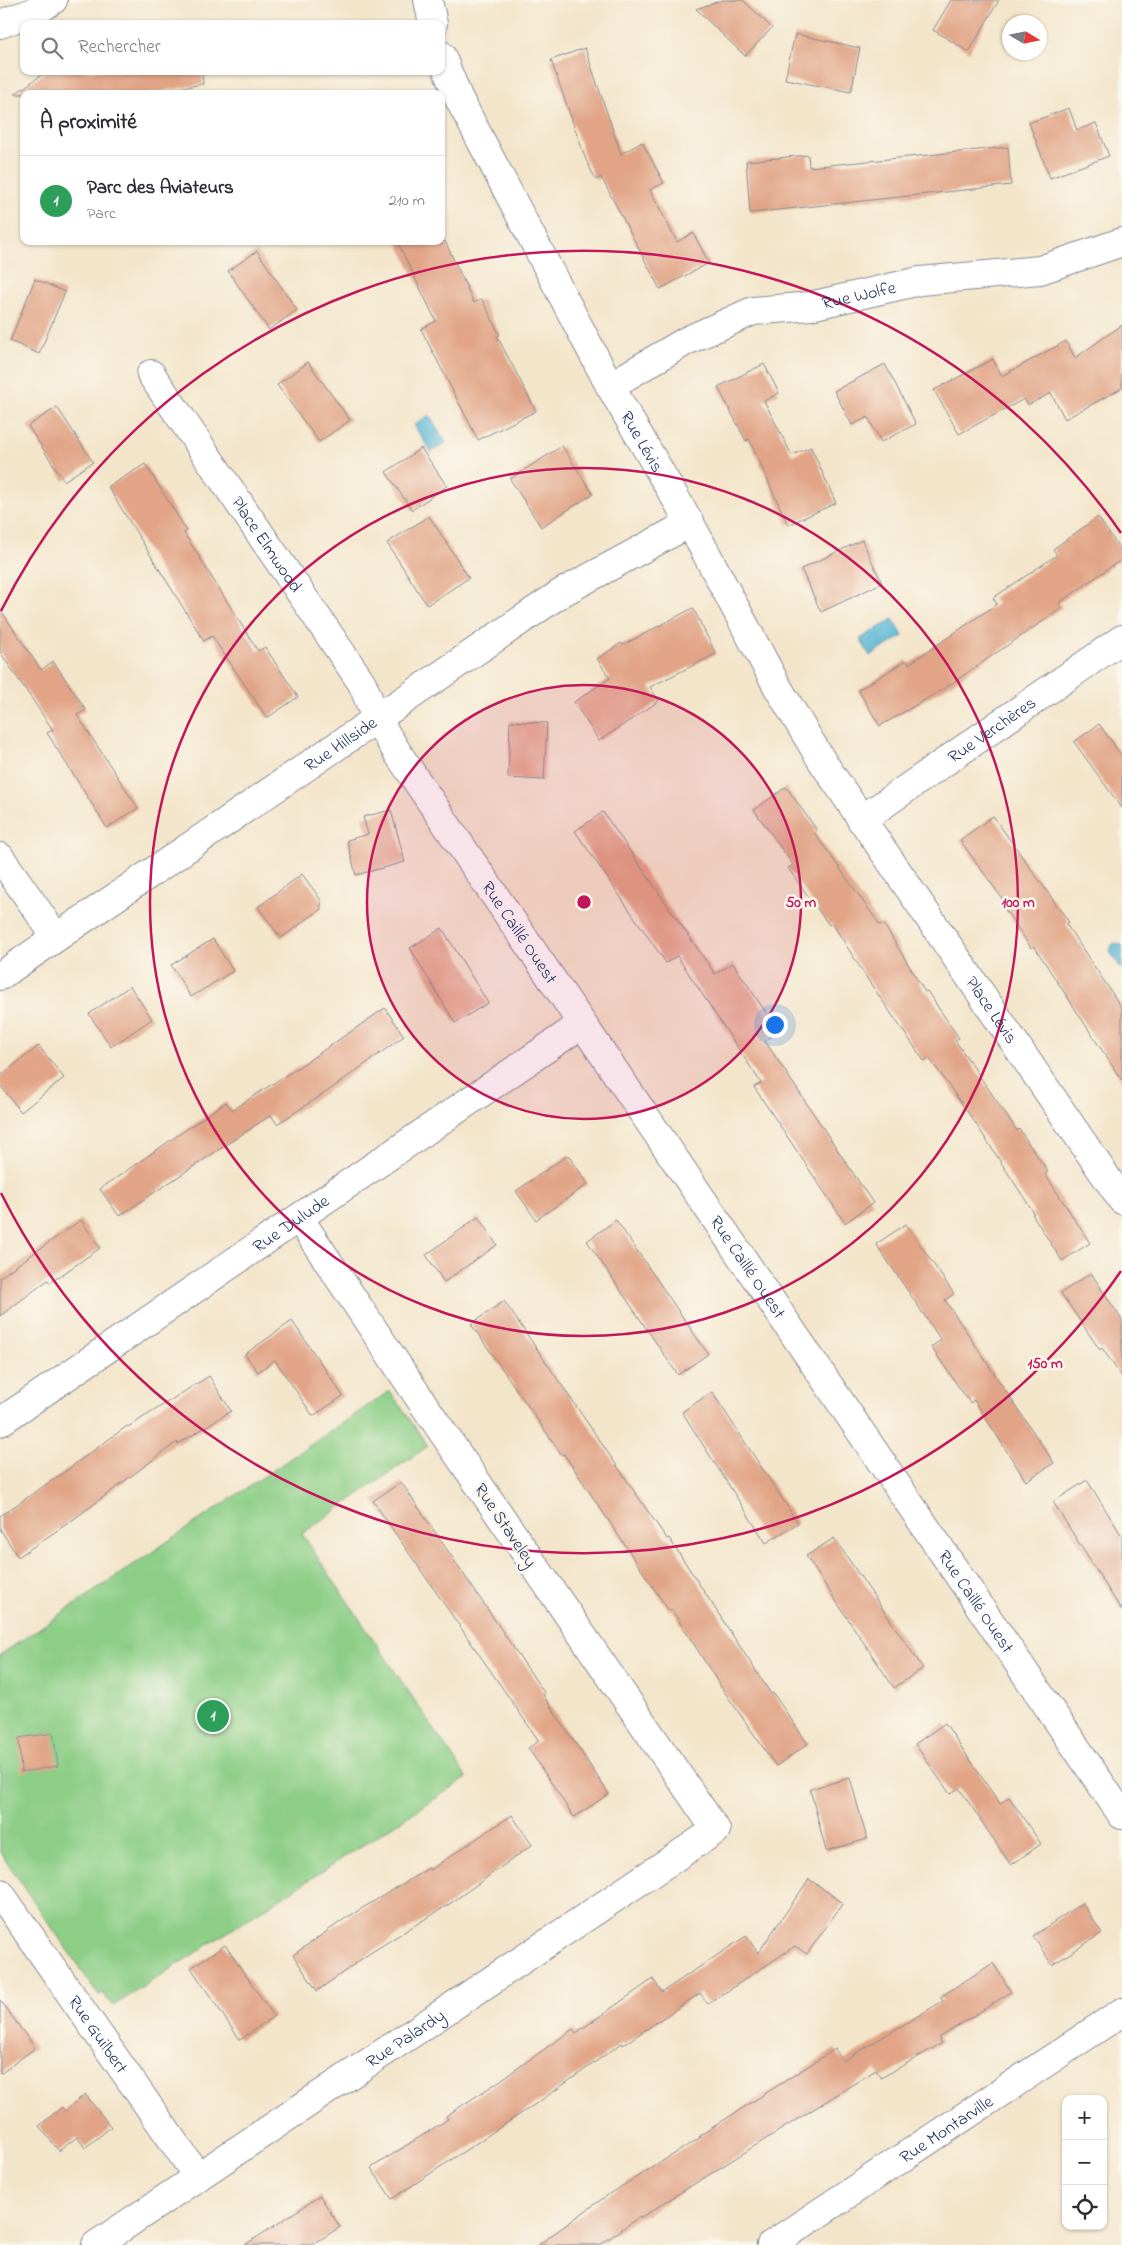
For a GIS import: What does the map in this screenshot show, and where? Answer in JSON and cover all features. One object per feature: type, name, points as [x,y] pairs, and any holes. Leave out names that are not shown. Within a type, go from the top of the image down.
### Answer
[{"type":"street","points":[[0,24],[36,11],[53,0]]},
{"type":"street","points":[[428,0],[432,20]]},
{"type":"street","name":"Rue Lévis","points":[[445,66],[458,98],[610,386],[690,523],[777,686],[822,761],[861,820]]},
{"type":"street","name":"Rue Wolfe","points":[[610,386],[686,340],[753,311],[810,306],[920,281],[1040,270],[1122,242]]},
{"type":"street","name":"Place Elmwood","points":[[151,374],[362,683],[376,718]]},
{"type":"street","name":"Rue Hillside","points":[[0,976],[376,718],[561,594],[690,523]]},
{"type":"street","name":"Rue Verchères","points":[[861,820],[1122,639]]},
{"type":"street","name":"Rue Caillé Ouest","points":[[376,718],[399,755],[1122,1815]]},
{"type":"street","name":"Place Lévis","points":[[861,820],[1122,1200]]},
{"type":"street","points":[[0,857],[56,937]]},
{"type":"street","name":"Rue Dulude","points":[[0,1422],[582,1024]]},
{"type":"street","name":"Rue Staveley","points":[[299,1218],[424,1405],[716,1830]]},
{"type":"street","name":"Rue Palardy","points":[[96,2245],[716,1830]]},
{"type":"street","name":"Rue Guilbert","points":[[0,1893],[198,2177]]},
{"type":"street","name":"Rue Montarville","points":[[771,2245],[1122,2012]]},
{"type":"green space","points":[[390,1391],[428,1446],[302,1534],[467,1778],[113,2006],[103,1993],[99,1996],[0,1852],[0,1655]]},
{"type":"water","points":[[429,415],[446,443],[431,452],[414,425]]},
{"type":"water","points":[[893,619],[903,636],[870,656],[860,639]]},
{"type":"water","points":[[1116,943],[1122,945],[1122,970],[1109,950]]},
{"type":"building","points":[[722,0],[743,0],[772,28],[745,56],[696,9]]},
{"type":"building","points":[[951,0],[999,0],[969,52],[933,30]]},
{"type":"building","points":[[795,34],[860,48],[851,92],[785,79]]},
{"type":"building","points":[[585,48],[621,154],[642,142],[664,183],[650,190],[677,242],[693,233],[709,263],[660,289],[601,177],[596,180],[586,160],[551,60]]},
{"type":"building","points":[[41,75],[202,75],[203,84],[168,90],[21,90]]},
{"type":"building","points":[[1069,108],[1077,130],[1096,123],[1109,156],[1050,178],[1029,123]]},
{"type":"building","points":[[1008,147],[1011,185],[750,213],[746,161],[808,155],[809,167]]},
{"type":"building","points":[[445,241],[474,303],[482,299],[500,335],[497,336],[536,411],[478,440],[421,329],[436,321],[399,245],[445,245]]},
{"type":"building","points":[[257,251],[297,310],[269,330],[228,271]]},
{"type":"building","points":[[35,279],[65,292],[39,354],[10,341]]},
{"type":"building","points":[[1122,325],[1122,388],[1065,419],[1051,393],[1028,405],[1024,399],[959,434],[934,390],[993,359],[1002,376],[1066,341],[1075,358]]},
{"type":"building","points":[[308,362],[350,420],[319,442],[277,385]]},
{"type":"building","points":[[764,364],[779,393],[764,401],[792,455],[811,447],[836,503],[788,525],[749,439],[746,441],[718,387]]},
{"type":"building","points":[[885,364],[916,424],[881,442],[868,417],[852,425],[834,391]]},
{"type":"building","points":[[57,407],[93,462],[64,481],[28,426]]},
{"type":"building","points":[[562,446],[593,494],[541,527],[510,479]]},
{"type":"building","points":[[421,448],[447,486],[412,510],[386,472]]},
{"type":"building","points":[[145,464],[187,531],[184,533],[258,651],[265,647],[298,697],[267,718],[212,636],[204,641],[108,487]]},
{"type":"building","points":[[429,516],[469,578],[427,605],[387,543]]},
{"type":"building","points":[[1098,517],[1122,552],[1122,559],[1059,603],[1062,608],[945,688],[880,726],[858,690],[907,660],[909,664],[997,604],[993,598],[1057,555],[1053,549]]},
{"type":"building","points":[[862,540],[882,583],[821,612],[801,569]]},
{"type":"building","points":[[693,608],[716,654],[650,687],[659,701],[599,741],[574,702],[610,678],[597,659],[621,643],[623,645]]},
{"type":"building","points":[[0,609],[41,670],[53,661],[86,710],[77,715],[138,808],[107,828],[47,733],[53,730],[0,652]]},
{"type":"building","points":[[510,721],[547,723],[544,780],[508,778]]},
{"type":"building","points":[[1099,724],[1122,756],[1122,808],[1074,742]]},
{"type":"building","points":[[786,787],[817,830],[814,832],[880,925],[883,923],[925,992],[927,991],[959,1038],[955,1040],[1017,1131],[1019,1129],[1048,1172],[1045,1174],[1090,1243],[1062,1261],[1032,1214],[1034,1213],[974,1121],[929,1058],[924,1061],[868,980],[832,923],[829,925],[788,868],[793,865],[754,810]]},
{"type":"building","points":[[391,810],[405,862],[356,875],[347,840],[368,834],[363,817]]},
{"type":"building","points":[[603,812],[715,974],[733,963],[779,1032],[765,1041],[873,1203],[845,1223],[754,1087],[761,1083],[677,956],[666,963],[575,831]]},
{"type":"building","points":[[993,816],[1069,922],[1066,924],[1122,1008],[1122,1081],[1034,946],[1031,948],[1001,903],[1004,901],[960,840]]},
{"type":"building","points":[[302,874],[321,900],[321,909],[281,938],[258,907]]},
{"type":"building","points":[[442,928],[488,1003],[455,1023],[410,948]]},
{"type":"building","points":[[213,939],[233,971],[191,997],[171,965]]},
{"type":"building","points":[[130,986],[152,1019],[111,1047],[89,1014]]},
{"type":"building","points":[[385,1008],[404,1036],[328,1091],[277,1124],[271,1115],[119,1216],[100,1189],[226,1102],[232,1110]]},
{"type":"building","points":[[39,1046],[64,1078],[21,1112],[0,1085],[0,1076]]},
{"type":"building","points":[[568,1155],[588,1184],[536,1220],[516,1191]]},
{"type":"building","points":[[478,1217],[497,1245],[444,1282],[426,1255]]},
{"type":"building","points":[[81,1220],[100,1248],[50,1283],[48,1280],[0,1316],[0,1277]]},
{"type":"building","points":[[616,1220],[708,1354],[678,1375],[587,1241]]},
{"type":"building","points":[[906,1224],[954,1294],[945,1300],[1054,1463],[1026,1481],[974,1400],[970,1403],[931,1347],[941,1340],[876,1244]]},
{"type":"building","points":[[1091,1273],[1122,1320],[1122,1377],[1102,1348],[1100,1350],[1061,1293]]},
{"type":"building","points":[[504,1301],[667,1539],[669,1538],[771,1694],[773,1693],[808,1744],[776,1766],[721,1687],[672,1610],[669,1611],[564,1454],[562,1455],[471,1324]]},
{"type":"building","points":[[292,1321],[343,1396],[313,1416],[275,1360],[258,1372],[245,1354]]},
{"type":"building","points":[[209,1376],[231,1411],[178,1444],[177,1442],[74,1519],[18,1557],[0,1529],[0,1516],[127,1426]]},
{"type":"building","points":[[712,1392],[798,1523],[766,1543],[682,1412]]},
{"type":"building","points":[[1087,1480],[1122,1536],[1122,1611],[1053,1502]]},
{"type":"building","points":[[401,1482],[545,1694],[543,1695],[609,1794],[574,1817],[528,1748],[539,1741],[373,1501]]},
{"type":"building","points":[[834,1538],[923,1668],[894,1688],[806,1556]]},
{"type":"building","points":[[945,1723],[1000,1804],[1009,1797],[1041,1844],[1011,1865],[959,1788],[950,1794],[915,1744]]},
{"type":"building","points":[[53,1733],[58,1766],[21,1772],[19,1738]]},
{"type":"building","points":[[850,1778],[867,1839],[826,1851],[810,1789]]},
{"type":"building","points":[[512,1815],[532,1845],[451,1903],[370,1953],[317,1991],[293,1955],[346,1918],[429,1868],[430,1870]]},
{"type":"building","points":[[809,1879],[843,1903],[807,1954],[795,1946],[708,2004],[700,1993],[623,2045],[622,2043],[546,2097],[392,2199],[371,2168],[448,2119],[446,2116],[573,2029],[576,2033],[653,1979],[662,1992],[746,1936],[758,1953]]},
{"type":"building","points":[[1082,1903],[1102,1933],[1052,1965],[1033,1936]]},
{"type":"building","points":[[225,1945],[274,2016],[240,2040],[191,1968]]},
{"type":"building","points":[[993,1963],[1011,1992],[939,2038],[942,2043],[881,2078],[876,2070],[639,2217],[600,2245],[538,2245],[609,2194],[700,2138],[699,2136],[835,2049],[843,2061],[943,2001],[940,1997]]},
{"type":"building","points":[[0,2000],[35,2048],[0,2074]]},
{"type":"building","points":[[85,2094],[111,2127],[85,2148],[77,2137],[59,2151],[39,2126],[62,2107],[65,2111]]},
{"type":"building","points":[[320,2196],[340,2227],[312,2245],[245,2245]]},
{"type":"place","name":"Parc des Aviateurs","points":[[213,1716]]}]
